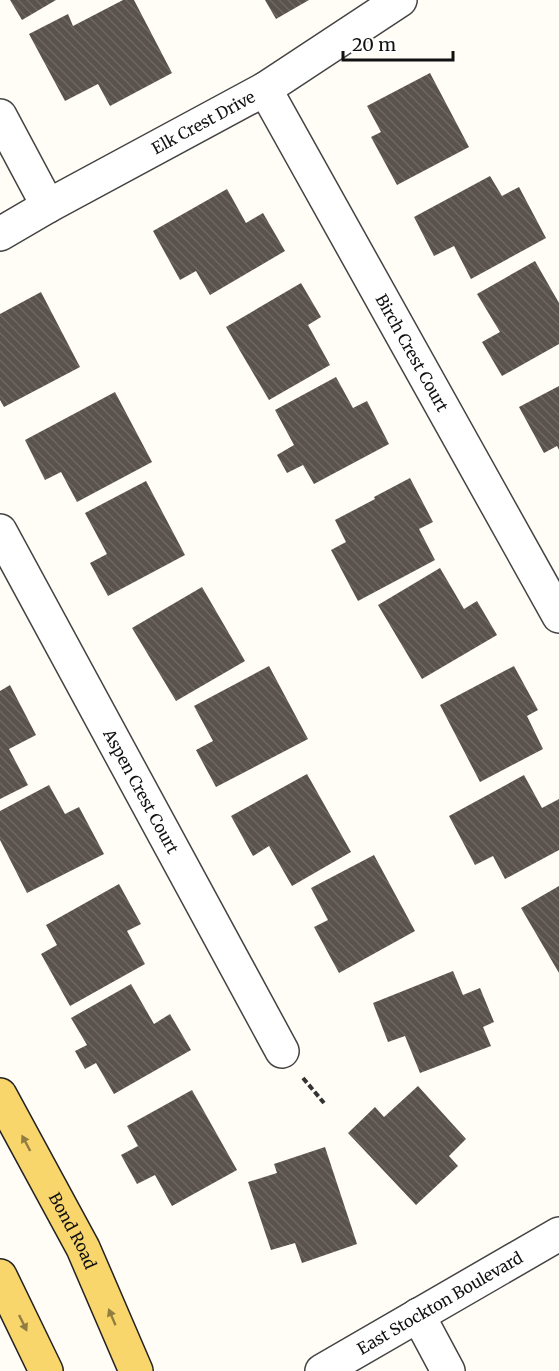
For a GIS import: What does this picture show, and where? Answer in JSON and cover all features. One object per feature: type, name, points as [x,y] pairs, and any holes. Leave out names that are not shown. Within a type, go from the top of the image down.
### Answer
[{"type":"main road","name":"Bond Road","points":[[0,1095],[83,1248],[135,1371]]},
{"type":"main road","points":[[0,1276],[46,1371]]},
{"type":"street","name":"Elk Crest Drive","points":[[0,234],[265,89],[400,0]]},
{"type":"street","name":"Birch Crest Court","points":[[265,89],[559,616]]},
{"type":"street","points":[[0,116],[48,206]]},
{"type":"street","name":"Aspen Crest Court","points":[[0,531],[282,1051]]},
{"type":"street","name":"East Stockton Boulevard","points":[[341,1366],[418,1315],[559,1234]]},
{"type":"street","points":[[418,1315],[448,1371]]},
{"type":"building","points":[[10,0],[56,0],[22,20]]},
{"type":"building","points":[[123,0],[134,0],[172,73],[110,106],[98,84],[65,101],[29,34],[68,14],[73,26]]},
{"type":"building","points":[[265,0],[309,0],[276,19]]},
{"type":"building","points":[[430,73],[469,147],[397,185],[371,137],[381,132],[367,106]]},
{"type":"building","points":[[490,176],[502,196],[519,187],[546,238],[471,279],[454,246],[434,256],[414,217]]},
{"type":"building","points":[[227,189],[246,223],[263,213],[285,251],[210,295],[196,271],[180,280],[153,231]]},
{"type":"building","points":[[535,261],[559,303],[559,344],[502,376],[482,342],[500,332],[477,294]]},
{"type":"building","points":[[301,283],[321,317],[308,325],[330,365],[269,400],[226,327]]},
{"type":"building","points":[[41,292],[80,367],[4,407],[0,400],[0,314]]},
{"type":"building","points":[[336,377],[353,408],[367,401],[389,444],[314,484],[303,465],[287,473],[277,455],[294,445],[275,410]]},
{"type":"building","points":[[559,386],[559,450],[557,446],[544,453],[519,407]]},
{"type":"building","points":[[115,392],[152,462],[77,502],[61,472],[45,480],[25,440]]},
{"type":"building","points":[[410,478],[433,522],[419,529],[435,560],[358,601],[331,550],[346,542],[335,520]]},
{"type":"building","points":[[146,481],[185,555],[108,596],[90,563],[107,554],[85,513]]},
{"type":"building","points":[[440,568],[464,609],[477,601],[497,635],[422,679],[378,605]]},
{"type":"building","points":[[202,587],[245,661],[176,701],[132,628]]},
{"type":"building","points":[[269,666],[308,739],[216,787],[196,750],[213,741],[194,706]]},
{"type":"building","points":[[514,666],[538,710],[527,716],[543,749],[480,782],[440,705]]},
{"type":"building","points":[[10,685],[36,735],[9,749],[28,785],[0,799],[0,691]]},
{"type":"building","points":[[307,774],[351,852],[292,886],[269,846],[253,856],[231,816]]},
{"type":"building","points":[[524,775],[542,808],[559,799],[559,850],[505,879],[493,856],[475,865],[449,816]]},
{"type":"building","points":[[49,785],[65,814],[79,807],[104,854],[27,893],[0,840],[0,811]]},
{"type":"building","points":[[374,855],[415,931],[339,973],[314,927],[328,920],[311,888]]},
{"type":"building","points":[[119,884],[141,924],[127,931],[145,964],[70,1006],[41,954],[57,945],[46,925]]},
{"type":"building","points":[[559,886],[559,973],[521,908]]},
{"type":"building","points":[[453,971],[463,995],[480,988],[494,1022],[483,1027],[491,1046],[420,1073],[405,1036],[388,1042],[373,1003]]},
{"type":"building","points":[[131,984],[154,1024],[170,1014],[191,1050],[114,1094],[96,1063],[85,1069],[75,1051],[87,1045],[71,1018]]},
{"type":"building","points":[[418,1086],[466,1139],[449,1156],[458,1166],[416,1205],[348,1133],[375,1107],[384,1117]]},
{"type":"building","points":[[192,1090],[237,1170],[172,1206],[155,1175],[137,1184],[121,1155],[138,1146],[127,1126]]},
{"type":"building","points":[[325,1147],[357,1244],[302,1263],[295,1243],[271,1250],[248,1182],[277,1173],[274,1164]]}]
